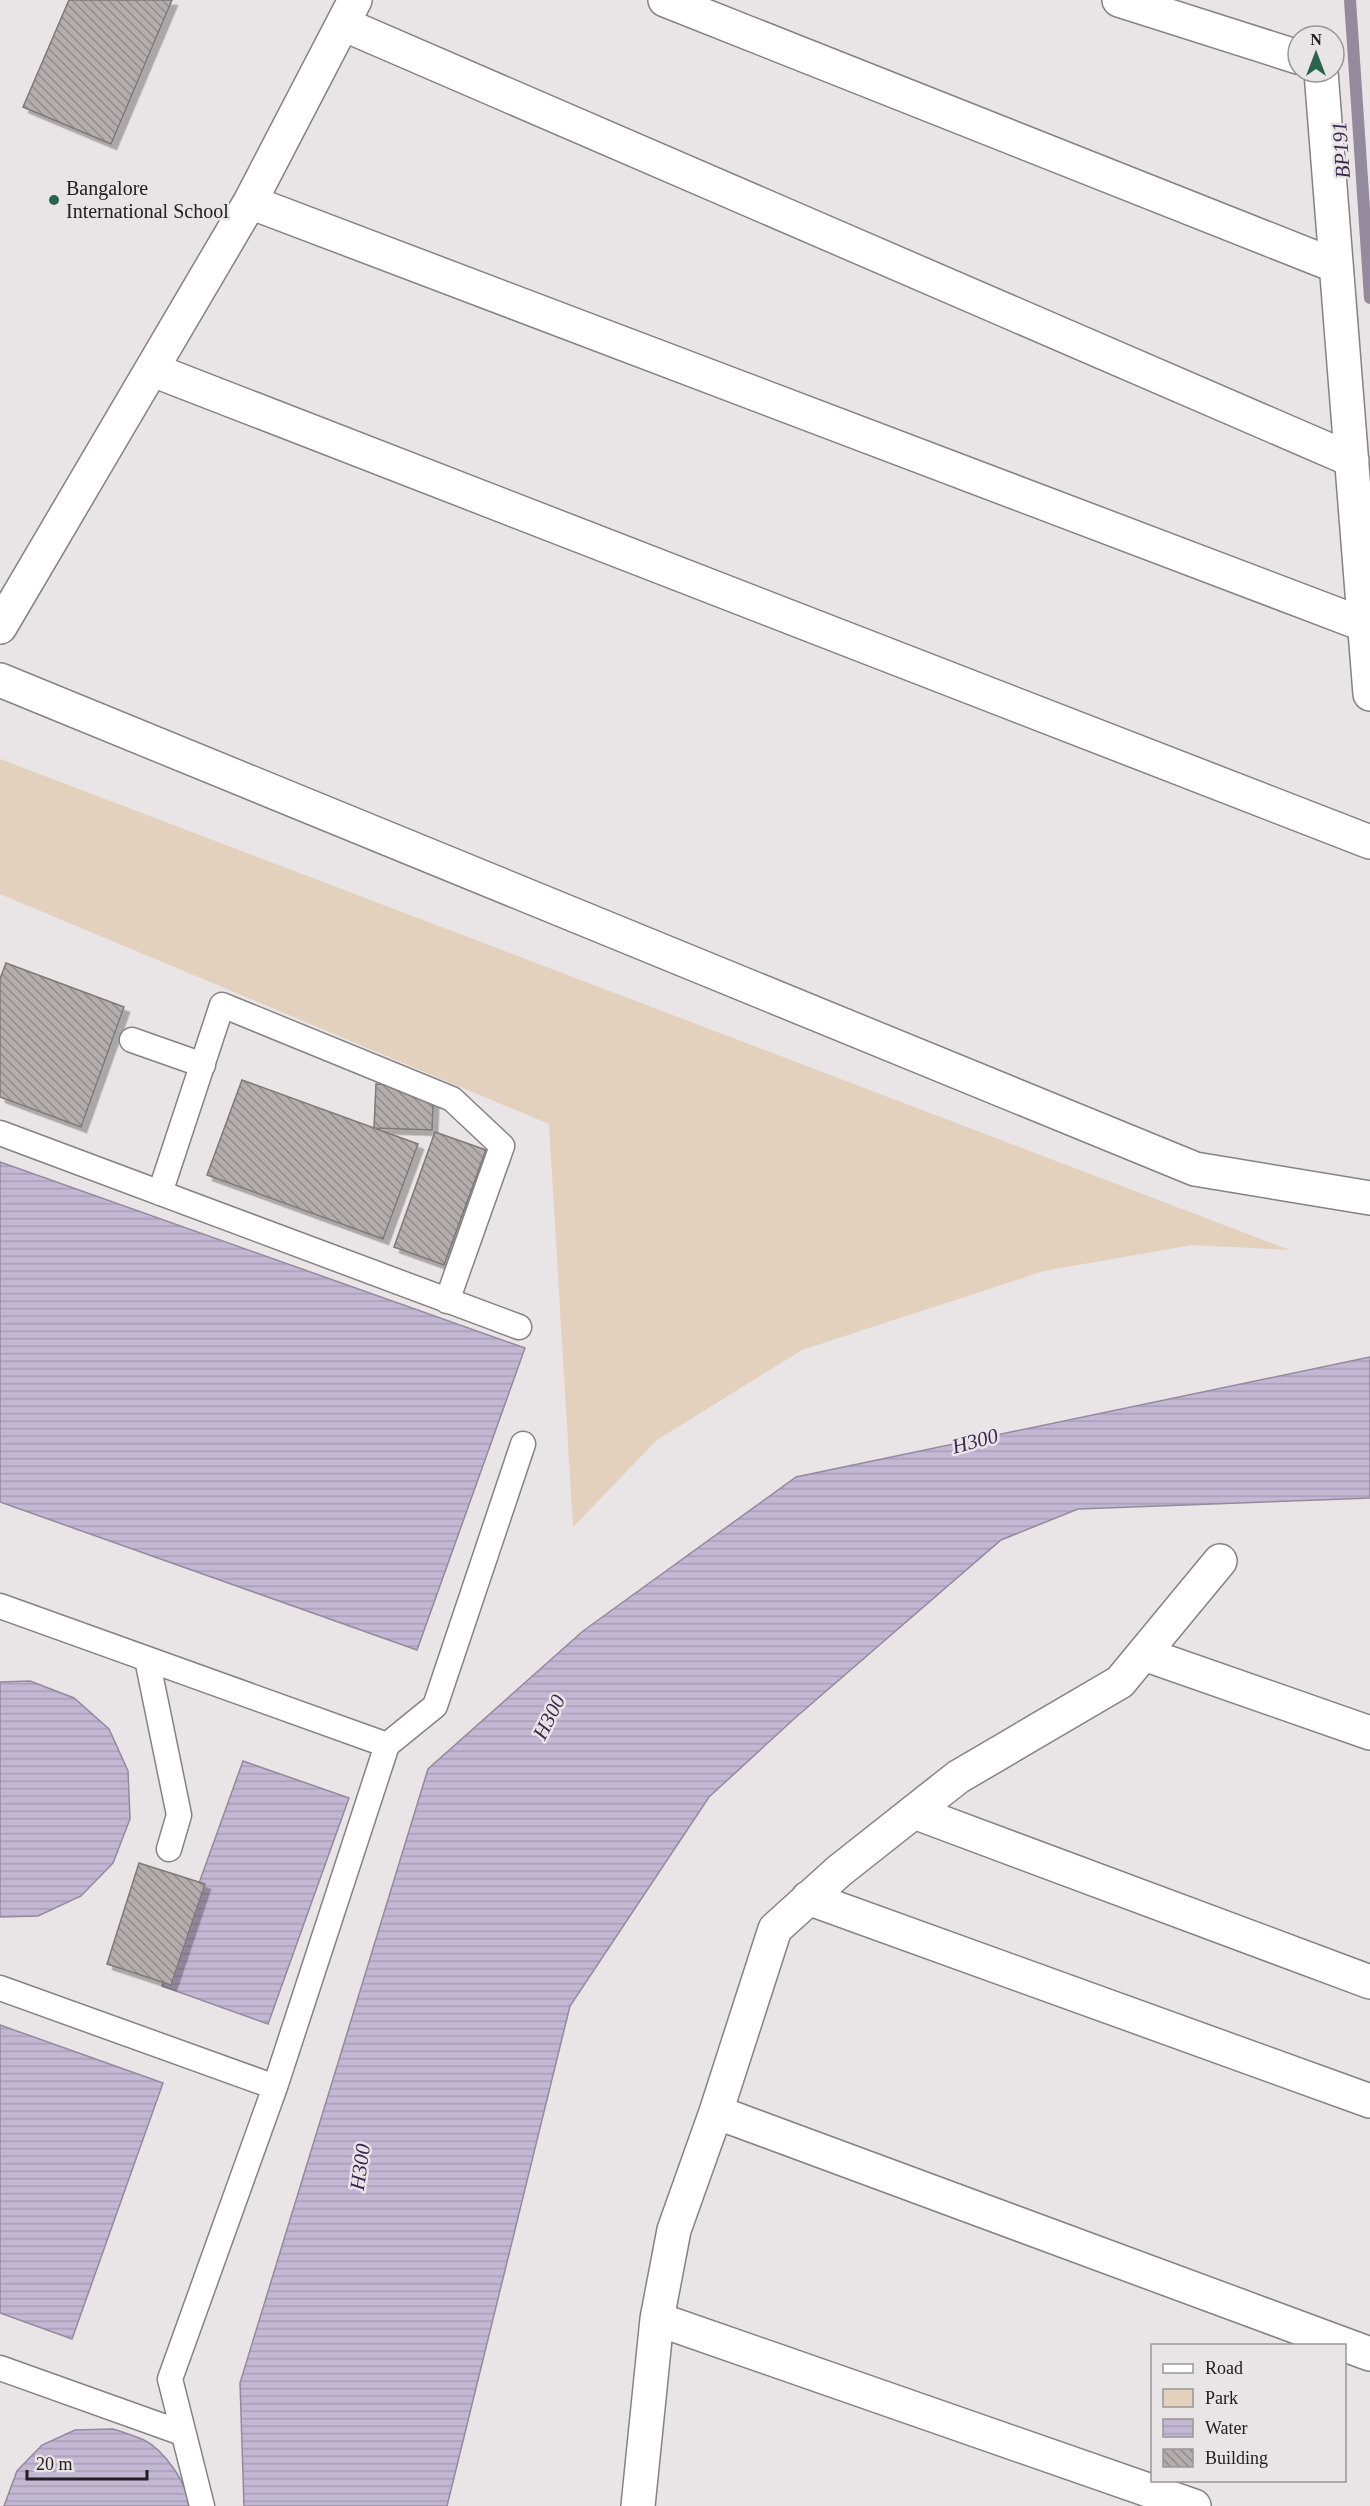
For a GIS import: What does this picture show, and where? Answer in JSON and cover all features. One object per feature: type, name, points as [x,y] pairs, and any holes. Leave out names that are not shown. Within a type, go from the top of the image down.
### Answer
[{"type":"street","points":[[665,0],[1336,266]]},
{"type":"street","points":[[1119,0],[1286,53]]},
{"type":"street","points":[[0,627],[250,202],[349,12],[1352,460]]},
{"type":"street","points":[[1322,84],[1370,694]]},
{"type":"street","points":[[250,202],[1365,625]]},
{"type":"street","points":[[153,370],[1370,842]]},
{"type":"street","points":[[0,680],[1194,1169],[1370,1198]]},
{"type":"street","points":[[638,2506],[657,2319],[674,2230],[716,2112],[775,1929],[808,1898],[958,1777],[1120,1682],[1220,1561]]},
{"type":"street","points":[[1144,1654],[1370,1734]]},
{"type":"street","points":[[914,1812],[1370,1982]]},
{"type":"street","points":[[808,1898],[1370,2101]]},
{"type":"street","points":[[716,2112],[1343,2344]]},
{"type":"street","points":[[657,2319],[1194,2506]]},
{"type":"street","points":[[1346,2345],[1370,2354]]},
{"type":"lane","points":[[160,1193],[222,1005],[452,1099],[502,1146],[447,1300]]},
{"type":"lane","points":[[132,1040],[203,1065]]},
{"type":"lane","points":[[0,1132],[519,1327]]},
{"type":"lane","points":[[202,2506],[170,2379],[275,2087],[387,1746],[435,1706],[524,1443]]},
{"type":"lane","points":[[0,1606],[387,1746]]},
{"type":"lane","points":[[147,1659],[179,1815],[169,1849]]},
{"type":"lane","points":[[0,1988],[275,2087]]},
{"type":"lane","points":[[0,2368],[182,2433]]},
{"type":"green space","points":[[0,759],[1290,1250],[1192,1245],[1044,1271],[802,1350],[657,1440],[573,1527],[549,1124],[0,894]]},
{"type":"water","points":[[0,1162],[525,1348],[417,1650],[0,1502]]},
{"type":"water","name":"H300","points":[[1370,1357],[1370,1498],[1078,1509],[1001,1540],[795,1718],[709,1797],[570,2006],[447,2506],[244,2506],[240,2383],[428,1769],[583,1631],[796,1477]]},
{"type":"water","points":[[30,1681],[74,1698],[109,1729],[128,1771],[130,1819],[113,1863],[81,1896],[38,1916],[0,1917],[0,1682]]},
{"type":"water","points":[[243,1761],[349,1798],[268,2024],[162,1986]]},
{"type":"water","points":[[0,2025],[163,2083],[72,2339],[0,2313]]},
{"type":"water","points":[[113,2429],[144,2440],[167,2459],[180,2478],[188,2497],[189,2506],[4,2506],[17,2471],[42,2445],[75,2430]]},
{"type":"building","points":[[69,0],[172,0],[111,144],[23,107]]},
{"type":"building","points":[[6,963],[124,1007],[81,1127],[0,1097],[0,979]]},
{"type":"building","points":[[242,1080],[418,1144],[383,1239],[207,1175]]},
{"type":"building","points":[[376,1084],[434,1087],[432,1130],[374,1128]]},
{"type":"building","points":[[435,1132],[486,1150],[444,1265],[394,1247]]},
{"type":"building","points":[[139,1863],[205,1884],[171,1985],[107,1964]]},
{"type":"waterway","name":"BP191","points":[[1350,0],[1370,298]]},
{"type":"place","name":"Bangalore International School","points":[[54,200]]}]
